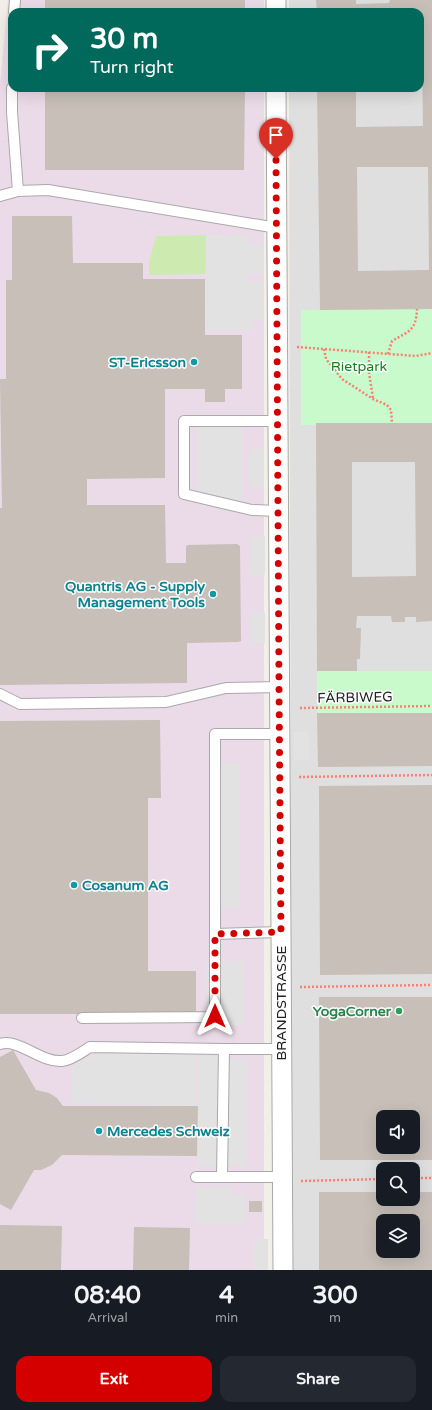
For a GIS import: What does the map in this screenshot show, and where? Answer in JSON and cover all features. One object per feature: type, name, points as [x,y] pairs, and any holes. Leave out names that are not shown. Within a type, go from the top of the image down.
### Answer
[{"type":"street","name":"BRANDSTRASSE","points":[[276,92],[283,1270]]},
{"type":"lane","points":[[12,92],[12,112],[18,191]]},
{"type":"lane","points":[[0,196],[18,191],[48,190],[277,228]]},
{"type":"lane","points":[[278,421],[184,420],[184,494],[252,510],[278,511]]},
{"type":"lane","points":[[0,694],[20,704],[166,702],[226,688],[279,687]]},
{"type":"lane","points":[[82,1018],[215,1016],[215,734],[280,734]]},
{"type":"lane","points":[[215,934],[281,932]]},
{"type":"lane","points":[[0,1044],[9,1042],[47,1059],[62,1061],[76,1056],[90,1047],[281,1049]]},
{"type":"lane","points":[[222,1177],[224,1049]]},
{"type":"lane","points":[[196,1177],[282,1179]]},
{"type":"path","points":[[388,354],[392,341],[412,329],[417,319],[417,309]]},
{"type":"path","points":[[278,346],[416,356],[432,353]]},
{"type":"path","points":[[324,349],[326,359],[342,379],[373,399],[387,405],[391,410],[392,423]]},
{"type":"path","points":[[369,352],[368,373],[373,399]]},
{"type":"path","name":"FÄRBIWEG","points":[[279,708],[432,706]]},
{"type":"path","points":[[280,777],[432,775]]},
{"type":"path","points":[[281,987],[432,985]]},
{"type":"path","points":[[420,1178],[432,1178]]},
{"type":"path","points":[[282,1179],[376,1179]]},
{"type":"shaded area","points":[[8,0],[264,0],[264,8],[8,8],[8,92],[264,92],[264,1270],[0,1270],[0,84]]},
{"type":"shaded area","points":[[289,0],[432,0],[432,1270],[292,1270],[289,92],[424,92],[424,8],[289,8]]},
{"type":"shaded area","points":[[206,235],[248,236],[248,243],[263,243],[263,274],[248,274],[248,281],[263,281],[264,320],[252,320],[251,331],[205,331]]},
{"type":"shaded area","points":[[196,421],[242,421],[242,508],[197,497]]},
{"type":"shaded area","points":[[249,449],[264,449],[264,488],[249,487]]},
{"type":"shaded area","points":[[249,536],[265,536],[265,575],[250,575]]},
{"type":"shaded area","points":[[250,612],[265,612],[265,643],[250,643]]},
{"type":"shaded area","points":[[309,731],[309,760],[294,760],[294,732]]},
{"type":"shaded area","points":[[214,763],[239,763],[240,908],[215,908]]},
{"type":"shaded area","points":[[206,961],[244,961],[244,1025],[206,1025]]},
{"type":"shaded area","points":[[96,1053],[196,1054],[196,1106],[72,1103],[72,1066]]},
{"type":"shaded area","points":[[197,1055],[248,1059],[247,1166],[197,1166]]},
{"type":"shaded area","points":[[232,1186],[232,1195],[247,1195],[246,1224],[195,1224],[195,1187]]},
{"type":"shaded area","points":[[254,1239],[268,1239],[268,1270],[254,1270]]},
{"type":"green space","points":[[206,235],[206,274],[149,275],[149,262],[156,236]]},
{"type":"green space","name":"Rietpark","points":[[432,309],[432,423],[316,423],[315,425],[301,425],[301,310]]},
{"type":"green space","points":[[317,671],[432,671],[432,713],[317,713]]},
{"type":"building","points":[[45,0],[245,0],[245,8],[45,8]]},
{"type":"building","points":[[316,0],[356,0],[356,4],[389,3],[390,0],[432,0],[432,309],[320,310],[317,92],[356,92],[356,127],[423,126],[424,8],[317,8]],"holes":[[[357,167],[428,167],[429,270],[358,271]]]},
{"type":"building","points":[[45,92],[245,92],[244,170],[45,170]]},
{"type":"building","points":[[12,216],[72,216],[73,263],[143,263],[143,279],[205,279],[205,335],[242,335],[242,389],[225,389],[225,402],[205,402],[205,389],[165,389],[165,478],[87,479],[87,505],[165,505],[166,563],[186,563],[187,545],[237,544],[240,546],[241,641],[187,643],[187,683],[0,685],[0,508],[2,508],[0,379],[6,379],[6,280],[12,280]]},
{"type":"building","points":[[316,423],[432,423],[432,621],[416,622],[416,617],[405,617],[405,622],[392,622],[391,616],[357,616],[356,628],[361,628],[360,659],[357,659],[357,671],[317,671]],"holes":[[[352,462],[415,462],[416,576],[352,577]]]},
{"type":"building","points":[[317,713],[432,713],[432,766],[318,767]]},
{"type":"building","name":"Cosanum AG","points":[[160,720],[161,798],[148,798],[148,971],[196,971],[196,1014],[0,1014],[0,721]]},
{"type":"building","points":[[432,785],[432,974],[320,975],[319,786]]},
{"type":"building","points":[[319,997],[432,997],[432,1160],[320,1160]]},
{"type":"building","name":"Mercedes Schweiz","points":[[13,1050],[36,1090],[49,1093],[57,1098],[63,1106],[198,1106],[197,1156],[62,1155],[52,1165],[41,1170],[34,1170],[11,1210],[0,1204],[0,1057]]},
{"type":"building","points":[[319,1192],[376,1192],[376,1206],[420,1206],[420,1192],[432,1192],[432,1270],[319,1270]]},
{"type":"building","points":[[249,1201],[262,1201],[262,1212],[249,1212]]},
{"type":"building","points":[[0,1225],[62,1226],[61,1270],[0,1270]]},
{"type":"building","points":[[134,1227],[190,1228],[189,1270],[133,1270]]},
{"type":"place","name":"ST-Ericsson","points":[[194,362]]},
{"type":"place","name":"Quantris AG - Supply Management Tools","points":[[213,594]]},
{"type":"place","name":"Cosanum AG","points":[[74,885]]},
{"type":"place","name":"YogaCorner","points":[[399,1011]]},
{"type":"place","name":"Mercedes Schweiz","points":[[99,1131]]},
{"type":"route","points":[[215,1016],[215,934],[281,932],[276,159]]}]
